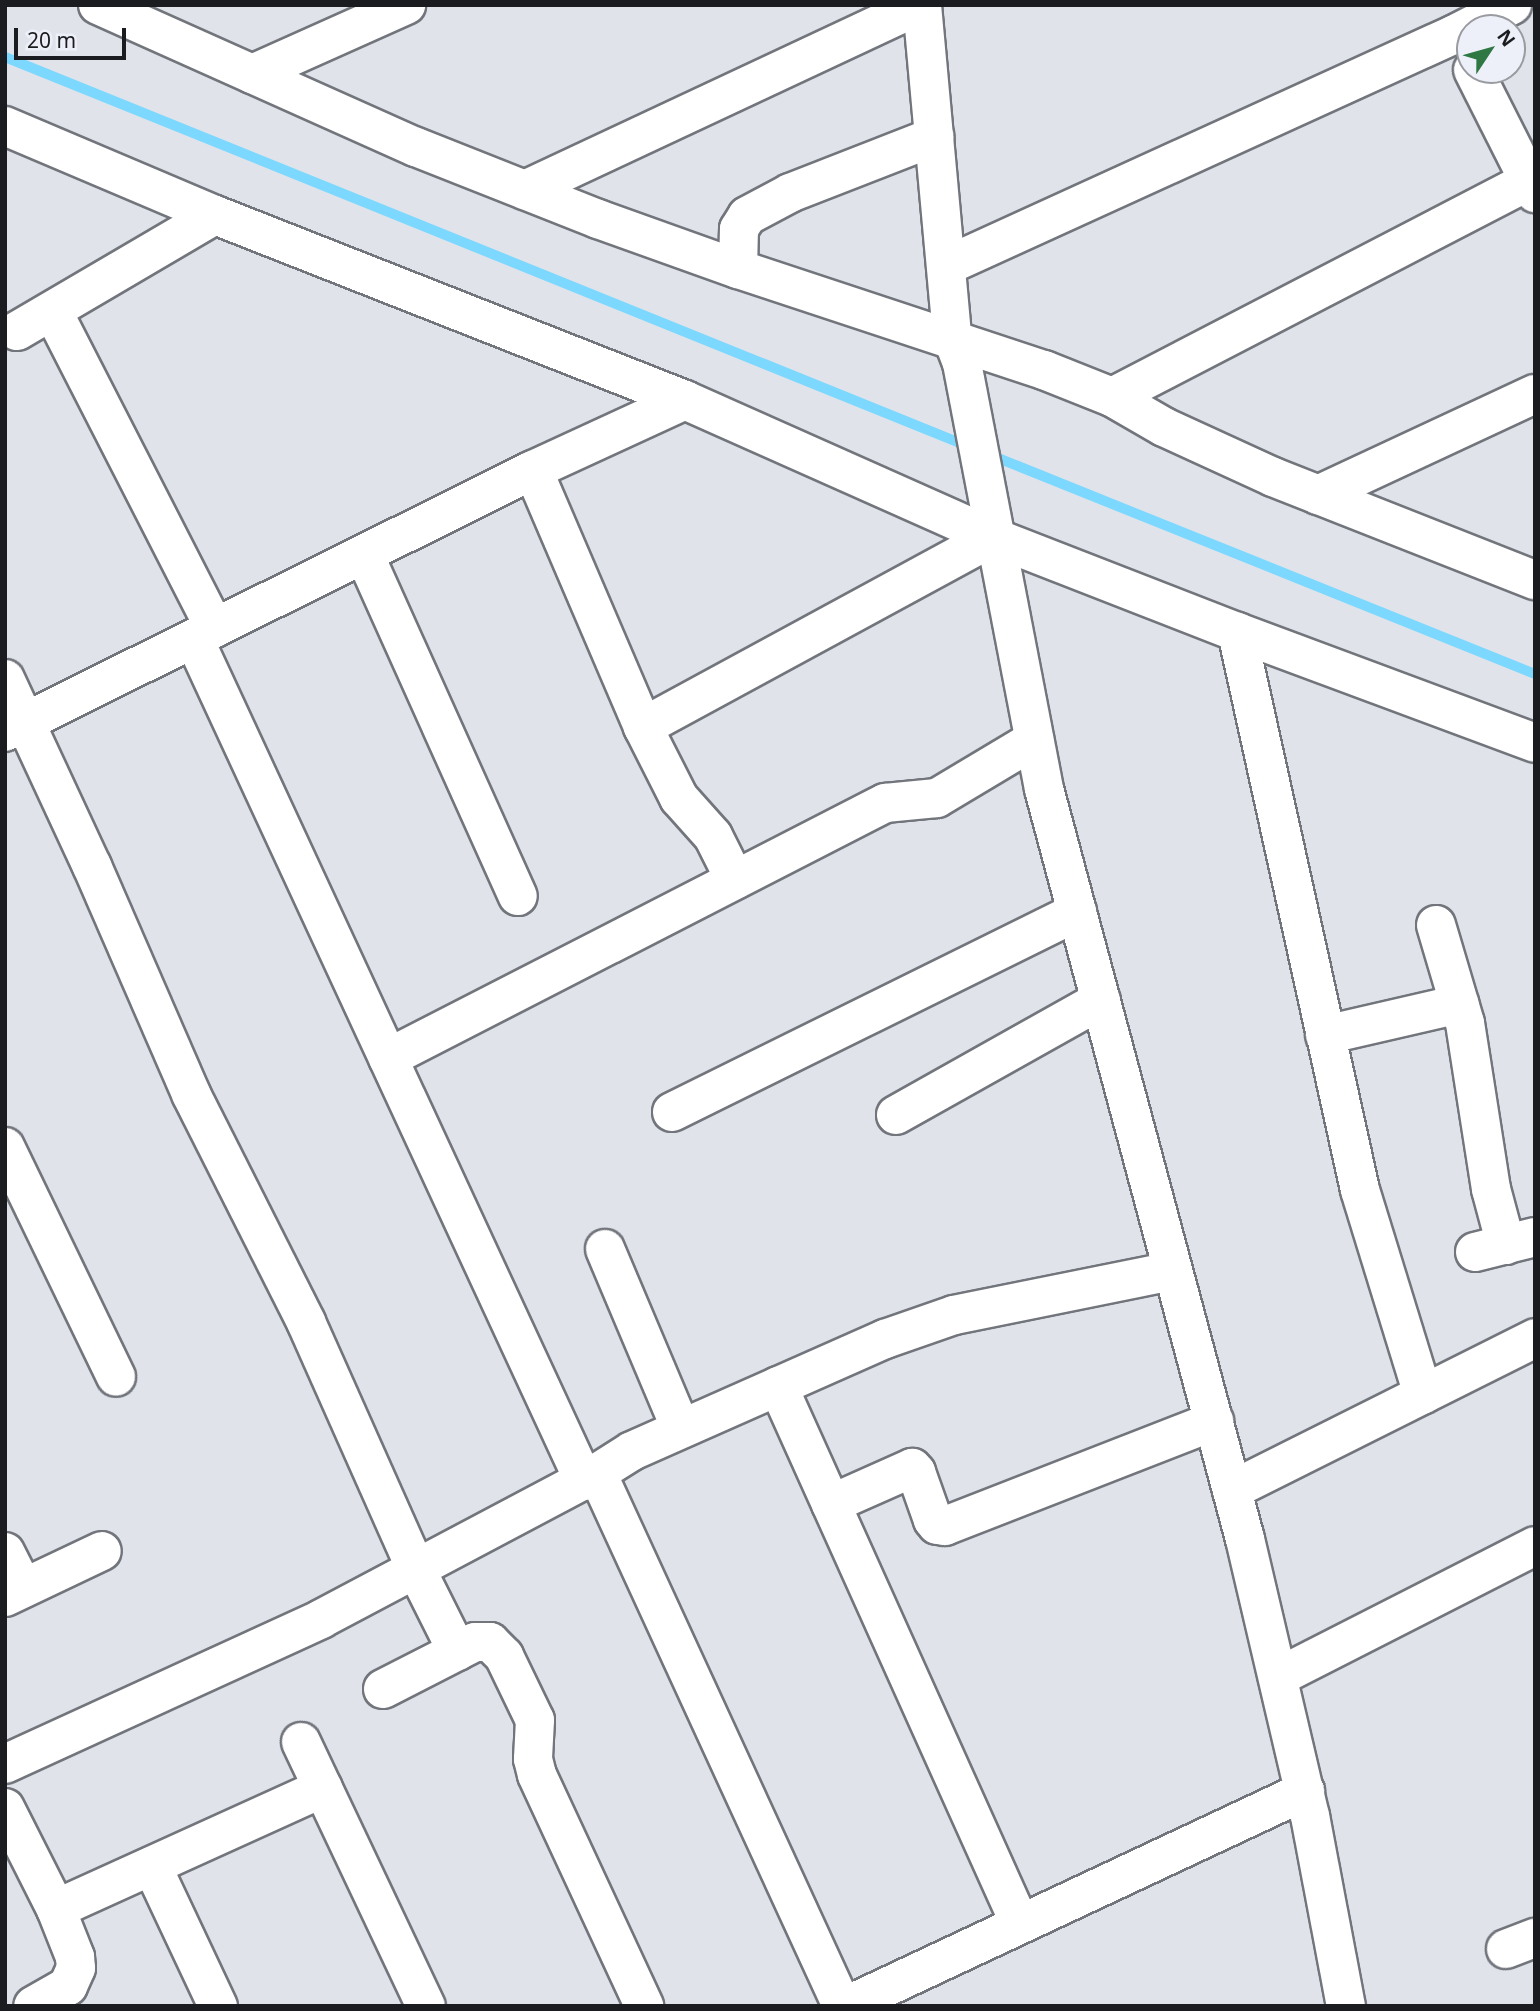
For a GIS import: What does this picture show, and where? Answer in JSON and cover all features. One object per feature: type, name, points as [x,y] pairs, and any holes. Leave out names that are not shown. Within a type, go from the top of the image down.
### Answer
[{"type":"street","points":[[98,5],[416,147],[957,350],[1112,397],[1176,432],[1318,495],[1535,580]]},
{"type":"street","points":[[252,74],[406,5]]},
{"type":"street","points":[[525,190],[921,5],[946,266],[957,350],[1044,789],[1232,1490],[1305,1791],[1346,2006]]},
{"type":"street","points":[[1495,14],[1512,5]]},
{"type":"street","points":[[946,266],[1456,35]]},
{"type":"street","points":[[1112,397],[1532,187],[1480,84]]},
{"type":"street","points":[[5,126],[215,215],[685,400],[993,537],[1237,632],[1535,743]]},
{"type":"street","points":[[738,269],[739,229],[747,216],[790,193],[934,137]]},
{"type":"street","points":[[17,331],[215,215]]},
{"type":"street","points":[[53,312],[205,633],[388,1058],[844,2006],[1305,1791]]},
{"type":"street","points":[[1318,495],[1535,394]]},
{"type":"street","points":[[16,727],[533,470],[685,400]]},
{"type":"street","points":[[533,470],[643,727],[679,798],[713,836],[735,880]]},
{"type":"street","points":[[643,727],[993,537]]},
{"type":"street","points":[[364,554],[518,896]]},
{"type":"street","points":[[1237,632],[1360,1191],[1423,1395]]},
{"type":"street","points":[[5,679],[16,727],[191,1094],[306,1322],[416,1569],[457,1651]]},
{"type":"street","points":[[388,1058],[885,803],[937,798],[1034,740]]},
{"type":"street","points":[[672,1112],[1077,912]]},
{"type":"street","points":[[1436,925],[1465,1023],[1491,1189],[1505,1245]]},
{"type":"street","points":[[896,1115],[1101,1000]]},
{"type":"street","points":[[1325,1035],[1459,1004]]},
{"type":"street","points":[[5,1147],[116,1377]]},
{"type":"street","points":[[605,1249],[681,1429]]},
{"type":"street","points":[[5,1764],[321,1619],[591,1477],[632,1451],[885,1339],[954,1315],[1173,1271]]},
{"type":"street","points":[[1232,1490],[1535,1338]]},
{"type":"street","points":[[778,1386],[1020,1924]]},
{"type":"street","points":[[831,1504],[912,1468],[916,1472],[933,1520],[945,1526],[1214,1421]]},
{"type":"street","points":[[1278,1677],[1535,1546]]},
{"type":"street","points":[[5,1552],[14,1592],[102,1551]]},
{"type":"street","points":[[383,1689],[475,1642],[490,1642],[504,1656],[535,1720],[533,1759],[537,1775],[644,2006]]},
{"type":"street","points":[[301,1742],[426,2006]]},
{"type":"street","points":[[56,1909],[323,1788]]},
{"type":"street","points":[[7,1816],[56,1909],[71,1944],[76,1968],[68,1986],[33,2006]]},
{"type":"street","points":[[152,1866],[218,2006]]},
{"type":"waterway","points":[[5,57],[970,447]]},
{"type":"waterway","points":[[988,454],[1535,674]]}]
